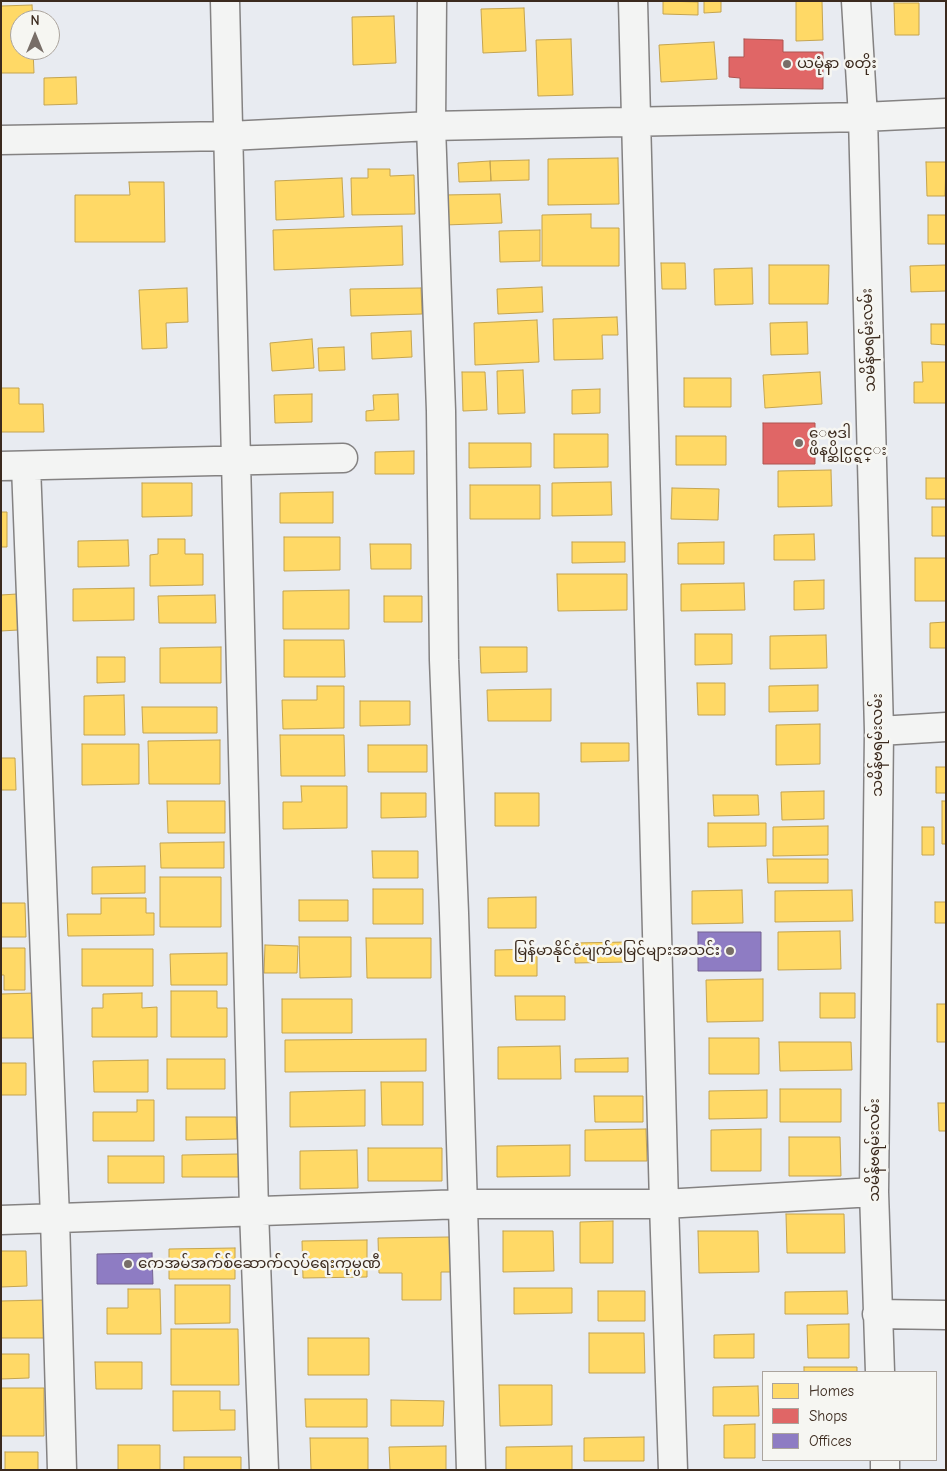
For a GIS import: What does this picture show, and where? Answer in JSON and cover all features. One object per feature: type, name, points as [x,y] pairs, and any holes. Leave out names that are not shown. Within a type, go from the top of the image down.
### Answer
[{"type":"street","points":[[226,1],[254,1211],[264,1470]]},
{"type":"street","points":[[432,1],[431,126],[441,411],[444,660],[464,1204],[471,1470]]},
{"type":"street","points":[[633,1],[664,1204],[673,1470]]},
{"type":"street","name":"သမိန်ဗရမ်းလမ်း","points":[[856,1],[863,117],[879,731],[874,1192],[880,1371]]},
{"type":"street","points":[[1,140],[229,136],[431,126],[863,117],[946,113]]},
{"type":"street","points":[[62,1470],[55,1218],[14,466],[343,458]]},
{"type":"street","points":[[879,731],[946,727]]},
{"type":"street","points":[[1,1220],[464,1204],[664,1204],[874,1192]]},
{"type":"street","points":[[877,1314],[946,1314]]},
{"type":"building: Homes","points":[[663,1],[698,2],[698,15],[663,14]]},
{"type":"building: Homes","points":[[704,1],[721,1],[721,12],[704,13]]},
{"type":"building: Homes","points":[[796,1],[822,1],[823,40],[796,41]]},
{"type":"building: Homes","points":[[894,3],[919,3],[919,35],[895,35]]},
{"type":"building: Homes","points":[[32,5],[32,10],[10,10],[10,60],[33,60],[34,73],[1,73],[1,6]]},
{"type":"building: Homes","points":[[524,8],[526,51],[483,53],[481,9]]},
{"type":"building: Homes","points":[[394,16],[396,63],[353,65],[352,17]]},
{"type":"building: Homes","points":[[571,39],[573,95],[538,96],[536,40]]},
{"type":"building: Homes","points":[[714,42],[717,79],[661,82],[659,45]]},
{"type":"building: Homes","points":[[76,77],[77,104],[44,105],[44,78]]},
{"type":"building: Homes","points":[[618,158],[619,204],[548,205],[548,159]]},
{"type":"building: Homes","points":[[529,160],[529,180],[491,181],[490,161]]},
{"type":"building: Homes","points":[[490,161],[491,181],[459,182],[458,163]]},
{"type":"building: Homes","points":[[926,162],[946,162],[945,196],[927,196]]},
{"type":"building: Homes","points":[[368,169],[390,169],[390,176],[414,175],[415,214],[352,215],[351,178],[368,178]]},
{"type":"building: Homes","points":[[342,178],[344,217],[276,220],[275,181]]},
{"type":"building: Homes","points":[[129,182],[164,182],[165,242],[75,242],[75,195],[130,195]]},
{"type":"building: Homes","points":[[500,194],[502,223],[445,225],[444,195]]},
{"type":"building: Homes","points":[[591,214],[591,228],[619,228],[619,266],[542,266],[542,215]]},
{"type":"building: Homes","points":[[928,215],[946,215],[946,244],[928,244]]},
{"type":"building: Homes","points":[[402,226],[403,265],[274,270],[273,230]]},
{"type":"building: Homes","points":[[540,230],[540,261],[500,262],[499,231]]},
{"type":"building: Homes","points":[[661,263],[685,263],[686,289],[662,289]]},
{"type":"building: Homes","points":[[769,265],[829,265],[828,304],[769,304]]},
{"type":"building: Homes","points":[[946,265],[946,291],[911,292],[910,266]]},
{"type":"building: Homes","points":[[752,268],[753,304],[715,305],[714,269]]},
{"type":"building: Homes","points":[[542,287],[543,312],[498,314],[497,289]]},
{"type":"building: Homes","points":[[187,288],[188,322],[166,323],[167,348],[142,349],[139,290]]},
{"type":"building: Homes","points":[[421,288],[422,314],[351,316],[350,289]]},
{"type":"building: Homes","points":[[617,317],[618,335],[602,335],[603,359],[554,360],[553,319]]},
{"type":"building: Homes","points":[[537,320],[539,362],[475,365],[474,323]]},
{"type":"building: Homes","points":[[807,322],[808,354],[771,355],[770,323]]},
{"type":"building: Homes","points":[[931,324],[946,324],[946,345],[931,344]]},
{"type":"building: Homes","points":[[411,331],[412,357],[372,359],[371,333]]},
{"type":"building: Homes","points":[[312,339],[314,368],[272,371],[270,343]]},
{"type":"building: Homes","points":[[344,347],[345,370],[319,371],[318,348]]},
{"type":"building: Homes","points":[[922,362],[946,362],[946,403],[914,403],[914,382],[923,382]]},
{"type":"building: Homes","points":[[523,370],[525,413],[498,414],[497,371]]},
{"type":"building: Homes","points":[[462,372],[485,372],[487,410],[463,411]]},
{"type":"building: Homes","points":[[820,372],[822,404],[765,408],[763,375]]},
{"type":"building: Homes","points":[[684,378],[731,378],[731,407],[684,407]]},
{"type":"building: Homes","points":[[1,388],[19,388],[19,404],[43,404],[44,432],[1,432]]},
{"type":"building: Homes","points":[[600,389],[600,413],[572,414],[572,390]]},
{"type":"building: Homes","points":[[312,394],[312,422],[275,423],[274,395]]},
{"type":"building: Homes","points":[[398,394],[399,420],[366,421],[366,411],[374,410],[373,395]]},
{"type":"building: Homes","points":[[554,434],[608,434],[608,467],[554,468]]},
{"type":"building: Homes","points":[[676,436],[726,436],[726,465],[676,465]]},
{"type":"building: Homes","points":[[469,443],[531,443],[531,467],[469,468]]},
{"type":"building: Homes","points":[[414,451],[414,474],[375,474],[375,452]]},
{"type":"building: Homes","points":[[831,470],[832,506],[778,507],[778,471]]},
{"type":"building: Homes","points":[[926,478],[946,478],[946,499],[926,499]]},
{"type":"building: Homes","points":[[611,482],[612,515],[552,516],[552,483]]},
{"type":"building: Homes","points":[[142,483],[192,483],[192,516],[142,517]]},
{"type":"building: Homes","points":[[470,485],[540,485],[540,519],[470,519]]},
{"type":"building: Homes","points":[[672,488],[719,489],[718,520],[671,519]]},
{"type":"building: Homes","points":[[333,492],[333,523],[280,523],[280,493]]},
{"type":"building: Homes","points":[[932,507],[946,507],[946,536],[932,536]]},
{"type":"building: Homes","points":[[1,512],[7,512],[7,547],[1,547]]},
{"type":"building: Homes","points":[[814,534],[815,560],[774,560],[774,535]]},
{"type":"building: Homes","points":[[284,537],[340,537],[340,570],[284,571]]},
{"type":"building: Homes","points":[[158,539],[185,539],[185,554],[203,554],[203,585],[150,586],[150,555],[158,554]]},
{"type":"building: Homes","points":[[128,540],[129,566],[78,567],[78,541]]},
{"type":"building: Homes","points":[[572,542],[625,542],[625,562],[572,563]]},
{"type":"building: Homes","points":[[724,542],[724,564],[678,564],[678,543]]},
{"type":"building: Homes","points":[[370,544],[411,544],[411,569],[371,569]]},
{"type":"building: Homes","points":[[915,558],[946,558],[946,601],[915,601]]},
{"type":"building: Homes","points":[[557,574],[627,574],[627,610],[558,611]]},
{"type":"building: Homes","points":[[824,580],[824,609],[794,610],[794,581]]},
{"type":"building: Homes","points":[[744,583],[745,610],[681,611],[681,584]]},
{"type":"building: Homes","points":[[134,588],[134,620],[73,621],[73,589]]},
{"type":"building: Homes","points":[[349,590],[349,629],[283,629],[283,591]]},
{"type":"building: Homes","points":[[17,594],[18,630],[1,631],[1,595]]},
{"type":"building: Homes","points":[[215,595],[216,623],[159,623],[158,596]]},
{"type":"building: Homes","points":[[384,596],[422,596],[422,622],[384,622]]},
{"type":"building: Homes","points":[[946,622],[946,648],[930,648],[930,623]]},
{"type":"building: Homes","points":[[695,634],[732,634],[732,664],[695,665]]},
{"type":"building: Homes","points":[[826,635],[827,668],[770,669],[770,636]]},
{"type":"building: Homes","points":[[284,640],[344,640],[345,677],[284,677]]},
{"type":"building: Homes","points":[[221,647],[221,683],[160,683],[160,648]]},
{"type":"building: Homes","points":[[480,647],[527,647],[527,672],[481,673]]},
{"type":"building: Homes","points":[[97,657],[125,657],[125,682],[97,683]]},
{"type":"building: Homes","points":[[697,683],[725,683],[725,715],[698,715]]},
{"type":"building: Homes","points":[[818,685],[818,711],[769,712],[769,686]]},
{"type":"building: Homes","points":[[317,686],[344,686],[344,728],[283,729],[282,700],[317,700]]},
{"type":"building: Homes","points":[[551,689],[551,721],[488,721],[487,690]]},
{"type":"building: Homes","points":[[124,695],[125,735],[84,735],[84,696]]},
{"type":"building: Homes","points":[[360,701],[410,701],[410,725],[360,726]]},
{"type":"building: Homes","points":[[142,707],[217,707],[217,733],[143,733]]},
{"type":"building: Homes","points":[[820,724],[820,764],[776,765],[776,725]]},
{"type":"building: Homes","points":[[280,735],[344,735],[345,776],[281,776]]},
{"type":"building: Homes","points":[[220,740],[220,784],[149,784],[148,741]]},
{"type":"building: Homes","points":[[581,743],[629,743],[629,761],[581,762]]},
{"type":"building: Homes","points":[[82,744],[139,744],[139,784],[82,785]]},
{"type":"building: Homes","points":[[368,745],[427,745],[427,772],[368,772]]},
{"type":"building: Homes","points":[[1,758],[15,758],[16,790],[1,790]]},
{"type":"building: Homes","points":[[936,767],[946,767],[946,793],[936,793]]},
{"type":"building: Homes","points":[[301,786],[347,786],[347,828],[283,829],[283,802],[302,802]]},
{"type":"building: Homes","points":[[824,791],[824,819],[782,820],[781,792]]},
{"type":"building: Homes","points":[[381,793],[426,793],[426,817],[381,818]]},
{"type":"building: Homes","points":[[495,793],[539,793],[539,826],[495,826]]},
{"type":"building: Homes","points":[[713,795],[758,795],[759,815],[714,816]]},
{"type":"building: Homes","points":[[167,801],[225,801],[225,833],[168,833]]},
{"type":"building: Homes","points":[[942,801],[946,801],[946,844],[942,844]]},
{"type":"building: Homes","points":[[708,823],[766,823],[766,846],[708,847]]},
{"type":"building: Homes","points":[[828,826],[828,855],[773,856],[773,827]]},
{"type":"building: Homes","points":[[922,827],[934,827],[934,855],[922,855]]},
{"type":"building: Homes","points":[[224,842],[224,868],[161,868],[160,843]]},
{"type":"building: Homes","points":[[372,851],[418,851],[418,878],[373,878]]},
{"type":"building: Homes","points":[[767,859],[828,859],[828,883],[768,883]]},
{"type":"building: Homes","points":[[145,866],[145,893],[92,894],[92,867]]},
{"type":"building: Homes","points":[[160,877],[221,877],[221,927],[160,927]]},
{"type":"building: Homes","points":[[373,889],[423,889],[423,924],[373,924]]},
{"type":"building: Homes","points":[[742,890],[743,923],[692,924],[692,891]]},
{"type":"building: Homes","points":[[852,890],[853,921],[775,922],[775,891]]},
{"type":"building: Homes","points":[[536,897],[536,928],[488,928],[488,898]]},
{"type":"building: Homes","points":[[101,898],[146,898],[146,913],[154,913],[154,935],[68,936],[67,914],[101,914]]},
{"type":"building: Homes","points":[[299,900],[348,900],[348,921],[299,921]]},
{"type":"building: Homes","points":[[935,902],[946,902],[946,923],[935,923]]},
{"type":"building: Homes","points":[[1,903],[25,903],[26,937],[1,937]]},
{"type":"building: Homes","points":[[840,931],[841,969],[778,970],[778,932]]},
{"type":"building: Homes","points":[[299,937],[351,937],[351,977],[300,978]]},
{"type":"building: Homes","points":[[366,938],[431,938],[431,978],[367,978]]},
{"type":"building: Homes","points":[[627,942],[627,962],[575,963],[575,943]]},
{"type":"building: Homes","points":[[265,945],[298,946],[297,973],[264,973]]},
{"type":"building: Homes","points":[[1,948],[25,948],[25,990],[4,990],[4,975],[1,975]]},
{"type":"building: Homes","points":[[82,949],[153,949],[153,986],[82,986]]},
{"type":"building: Homes","points":[[537,949],[537,976],[495,976],[495,950]]},
{"type":"building: Homes","points":[[227,953],[227,985],[171,985],[170,954]]},
{"type":"building: Homes","points":[[763,979],[763,1021],[707,1022],[706,980]]},
{"type":"building: Homes","points":[[171,991],[217,991],[217,1008],[227,1008],[227,1037],[171,1037]]},
{"type":"building: Homes","points":[[34,993],[34,1038],[1,1038],[1,994]]},
{"type":"building: Homes","points":[[142,993],[142,1008],[157,1007],[157,1037],[92,1037],[92,1008],[103,1008],[103,994]]},
{"type":"building: Homes","points":[[820,993],[855,993],[855,1018],[820,1018]]},
{"type":"building: Homes","points":[[515,996],[565,996],[565,1020],[516,1020]]},
{"type":"building: Homes","points":[[282,999],[352,999],[352,1033],[282,1033]]},
{"type":"building: Homes","points":[[937,1004],[946,1004],[946,1042],[937,1042]]},
{"type":"building: Homes","points":[[709,1038],[759,1038],[759,1074],[709,1074]]},
{"type":"building: Homes","points":[[426,1039],[426,1071],[285,1072],[285,1040]]},
{"type":"building: Homes","points":[[779,1042],[851,1042],[852,1070],[780,1071]]},
{"type":"building: Homes","points":[[560,1046],[561,1079],[498,1079],[498,1047]]},
{"type":"building: Homes","points":[[628,1058],[628,1072],[575,1072],[575,1059]]},
{"type":"building: Homes","points":[[167,1059],[225,1059],[225,1089],[167,1089]]},
{"type":"building: Homes","points":[[148,1060],[148,1092],[94,1092],[93,1061]]},
{"type":"building: Homes","points":[[1,1063],[26,1063],[26,1095],[1,1095]]},
{"type":"building: Homes","points":[[381,1082],[423,1082],[423,1125],[382,1125]]},
{"type":"building: Homes","points":[[780,1089],[841,1089],[841,1122],[780,1122]]},
{"type":"building: Homes","points":[[365,1090],[365,1126],[290,1127],[290,1092]]},
{"type":"building: Homes","points":[[767,1090],[767,1118],[709,1119],[709,1091]]},
{"type":"building: Homes","points":[[594,1096],[643,1096],[643,1122],[595,1122]]},
{"type":"building: Homes","points":[[137,1100],[154,1100],[154,1141],[93,1141],[93,1112],[137,1112]]},
{"type":"building: Homes","points":[[938,1103],[946,1103],[946,1131],[939,1131]]},
{"type":"building: Homes","points":[[186,1117],[236,1117],[237,1139],[186,1140]]},
{"type":"building: Homes","points":[[646,1129],[647,1161],[585,1161],[585,1130]]},
{"type":"building: Homes","points":[[761,1129],[761,1171],[711,1171],[711,1130]]},
{"type":"building: Homes","points":[[789,1137],[840,1137],[841,1176],[789,1176]]},
{"type":"building: Homes","points":[[570,1145],[570,1176],[497,1177],[497,1146]]},
{"type":"building: Homes","points":[[368,1148],[442,1148],[442,1181],[368,1181]]},
{"type":"building: Homes","points":[[357,1150],[358,1188],[300,1189],[300,1151]]},
{"type":"building: Homes","points":[[239,1154],[239,1177],[182,1177],[182,1155]]},
{"type":"building: Homes","points":[[108,1156],[164,1156],[164,1183],[108,1183]]},
{"type":"building: Homes","points":[[786,1214],[844,1214],[845,1253],[787,1253]]},
{"type":"building: Homes","points":[[613,1221],[613,1263],[580,1263],[580,1222]]},
{"type":"building: Homes","points":[[503,1231],[553,1231],[554,1271],[503,1272]]},
{"type":"building: Homes","points":[[698,1231],[758,1231],[759,1272],[699,1273]]},
{"type":"building: Homes","points":[[450,1237],[451,1272],[441,1272],[441,1300],[402,1300],[402,1273],[379,1273],[378,1238]]},
{"type":"building: Homes","points":[[367,1240],[367,1277],[303,1278],[302,1241]]},
{"type":"building: Homes","points":[[235,1248],[235,1279],[169,1279],[169,1249]]},
{"type":"building: Homes","points":[[1,1251],[26,1251],[27,1286],[1,1287]]},
{"type":"building: Homes","points":[[175,1285],[230,1285],[230,1323],[175,1324]]},
{"type":"building: Homes","points":[[514,1288],[572,1288],[572,1313],[514,1314]]},
{"type":"building: Homes","points":[[128,1289],[160,1289],[161,1334],[107,1334],[107,1308],[128,1308]]},
{"type":"building: Homes","points":[[598,1291],[645,1291],[645,1321],[598,1321]]},
{"type":"building: Homes","points":[[847,1291],[848,1314],[785,1314],[785,1292]]},
{"type":"building: Homes","points":[[44,1300],[44,1338],[1,1338],[1,1301]]},
{"type":"building: Homes","points":[[849,1324],[849,1358],[808,1358],[807,1325]]},
{"type":"building: Homes","points":[[171,1329],[238,1329],[239,1385],[171,1385]]},
{"type":"building: Homes","points":[[589,1333],[644,1333],[645,1373],[589,1373]]},
{"type":"building: Homes","points":[[754,1334],[754,1358],[714,1358],[714,1335]]},
{"type":"building: Homes","points":[[308,1338],[369,1338],[369,1375],[308,1375]]},
{"type":"building: Homes","points":[[1,1354],[29,1354],[29,1378],[1,1379]]},
{"type":"building: Homes","points":[[95,1362],[142,1362],[142,1389],[96,1389]]},
{"type":"building: Homes","points":[[804,1367],[857,1367],[857,1371],[804,1371]]},
{"type":"building: Homes","points":[[499,1385],[552,1385],[552,1425],[500,1426]]},
{"type":"building: Homes","points":[[758,1386],[759,1416],[713,1416],[713,1387]]},
{"type":"building: Homes","points":[[1,1388],[44,1388],[44,1436],[1,1436]]},
{"type":"building: Homes","points":[[173,1391],[220,1391],[220,1410],[235,1410],[235,1430],[173,1431]]},
{"type":"building: Homes","points":[[305,1399],[367,1399],[367,1427],[306,1427]]},
{"type":"building: Homes","points":[[391,1400],[444,1401],[443,1426],[391,1426]]},
{"type":"building: Homes","points":[[755,1424],[755,1458],[724,1458],[724,1425]]},
{"type":"building: Homes","points":[[644,1437],[644,1461],[584,1461],[584,1438]]},
{"type":"building: Homes","points":[[310,1438],[368,1438],[368,1470],[311,1470]]},
{"type":"building: Homes","points":[[118,1445],[160,1445],[160,1470],[118,1470]]},
{"type":"building: Homes","points":[[446,1446],[446,1470],[390,1470],[389,1447]]},
{"type":"building: Homes","points":[[572,1446],[572,1470],[506,1470],[506,1447]]},
{"type":"building: Homes","points":[[5,1452],[38,1452],[38,1470],[5,1470]]},
{"type":"building: Homes","points":[[184,1457],[241,1457],[241,1470],[184,1470]]},
{"type":"building: Shops","points":[[744,39],[783,40],[783,52],[823,52],[823,89],[740,88],[740,78],[729,77],[729,57],[744,57]]},
{"type":"building: Shops","points":[[763,423],[815,423],[815,464],[763,464]]},
{"type":"building: Offices","points":[[698,932],[761,932],[761,971],[698,971]]},
{"type":"building: Offices","points":[[152,1253],[153,1284],[97,1284],[97,1254]]},
{"type":"place","name":"ယမုံနာ စတိုး","points":[[787,64]]},
{"type":"place","name":"ေဗဒါ ဖိနပ္ဆိုင္ပင္ရင္း","points":[[799,443]]},
{"type":"place","name":"မြန်မာနိုင်ငံမျက်မမြင်များအသင်း","points":[[730,951]]},
{"type":"place","name":"ကေအမ်အက်စ်ဆောက်လုပ်ရေးကုမ္ပဏီ","points":[[128,1264]]}]
